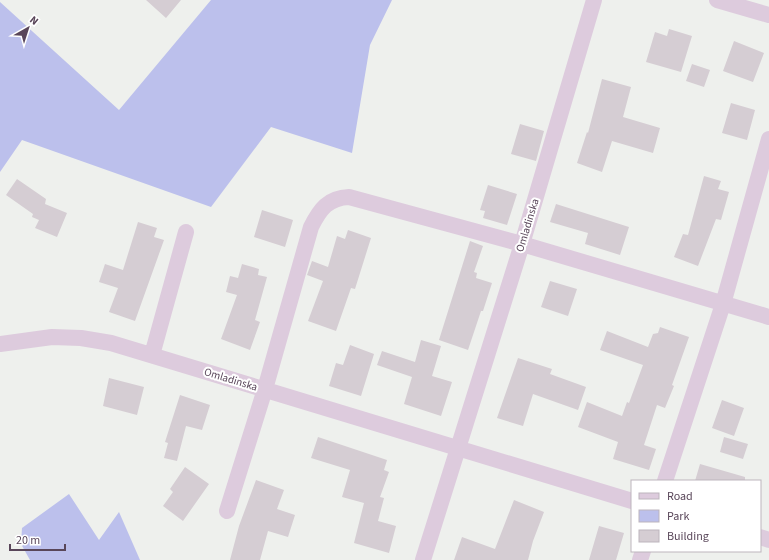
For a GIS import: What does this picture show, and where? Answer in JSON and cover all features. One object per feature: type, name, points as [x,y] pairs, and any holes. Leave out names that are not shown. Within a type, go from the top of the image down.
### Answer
[{"type":"street","name":"Omladinska","points":[[423,560],[522,244],[594,0]]},
{"type":"street","points":[[717,0],[769,15]]},
{"type":"street","points":[[665,480],[723,304],[769,139]]},
{"type":"street","points":[[227,511],[265,389],[311,227],[318,213],[332,201],[339,198],[349,197],[522,244],[769,317]]},
{"type":"street","points":[[152,355],[186,232]]},
{"type":"street","name":"Omladinska","points":[[0,344],[52,337],[81,338],[111,343],[631,501]]},
{"type":"green space","points":[[211,0],[392,0],[370,45],[352,153],[271,127],[211,207],[22,140],[0,172],[0,2],[119,110]]},
{"type":"green space","points":[[69,494],[99,540],[119,512],[140,560],[30,560],[21,544],[22,528]]},
{"type":"building","points":[[146,0],[181,0],[166,18]]},
{"type":"building","points":[[669,29],[692,36],[681,72],[646,62],[655,32],[667,36]]},
{"type":"building","points":[[734,41],[764,53],[753,82],[723,71]]},
{"type":"building","points":[[692,64],[710,70],[704,87],[686,81]]},
{"type":"building","points":[[602,79],[631,87],[623,117],[660,128],[653,153],[612,141],[602,172],[577,163],[587,132],[588,133]]},
{"type":"building","points":[[731,103],[755,110],[747,140],[722,133]]},
{"type":"building","points":[[520,124],[544,131],[536,161],[511,154]]},
{"type":"building","points":[[704,176],[721,181],[718,189],[729,192],[721,220],[716,219],[698,266],[674,257],[683,234],[688,235]]},
{"type":"building","points":[[17,179],[46,199],[45,204],[67,213],[57,237],[35,228],[39,220],[32,217],[33,214],[6,195]]},
{"type":"building","points":[[488,185],[517,194],[507,225],[483,218],[485,211],[480,210]]},
{"type":"building","points":[[556,204],[629,227],[620,255],[585,244],[588,233],[550,222]]},
{"type":"building","points":[[262,210],[293,220],[285,247],[254,237]]},
{"type":"building","points":[[138,222],[157,228],[154,237],[164,240],[135,321],[109,312],[118,288],[99,282],[105,264],[123,270]]},
{"type":"building","points":[[348,230],[371,238],[355,289],[351,288],[336,331],[308,321],[323,281],[307,275],[312,261],[328,267],[337,236],[345,239]]},
{"type":"building","points":[[470,241],[483,246],[474,272],[477,273],[476,278],[492,283],[468,350],[439,340]]},
{"type":"building","points":[[242,264],[259,269],[258,275],[267,277],[255,320],[260,322],[250,350],[221,339],[237,295],[226,292],[230,276],[238,278]]},
{"type":"building","points":[[550,281],[577,289],[568,316],[541,307]]},
{"type":"building","points":[[660,327],[689,337],[672,385],[674,386],[665,408],[657,405],[644,445],[656,449],[649,470],[613,459],[618,442],[578,427],[587,402],[622,416],[627,402],[629,403],[643,365],[600,350],[607,331],[648,347],[653,334],[658,333]]},
{"type":"building","points":[[421,340],[441,346],[432,376],[452,382],[441,416],[404,404],[412,377],[377,365],[382,351],[415,362]]},
{"type":"building","points":[[350,345],[374,354],[361,396],[329,386],[336,363],[343,365]]},
{"type":"building","points":[[518,358],[552,369],[550,374],[586,387],[578,410],[533,394],[523,426],[497,418]]},
{"type":"building","points":[[109,378],[144,387],[137,415],[103,406]]},
{"type":"building","points":[[180,395],[210,405],[202,430],[186,426],[177,461],[164,458],[168,443],[165,442]]},
{"type":"building","points":[[722,400],[744,408],[734,436],[712,428]]},
{"type":"building","points":[[318,437],[387,460],[384,470],[389,472],[380,497],[384,498],[378,521],[396,526],[389,553],[354,543],[364,503],[342,497],[350,470],[311,458]]},
{"type":"building","points":[[724,437],[748,444],[743,459],[720,452]]},
{"type":"building","points":[[700,464],[745,477],[745,480],[695,480]]},
{"type":"building","points":[[185,467],[209,484],[183,521],[163,506],[173,492],[170,489]]},
{"type":"building","points":[[256,480],[284,490],[277,509],[295,515],[288,537],[268,531],[260,560],[230,560],[239,526]]},
{"type":"building","points":[[514,500],[544,512],[533,541],[528,560],[454,560],[462,537],[495,549]]},
{"type":"building","points":[[599,526],[624,533],[616,560],[589,560]]}]
